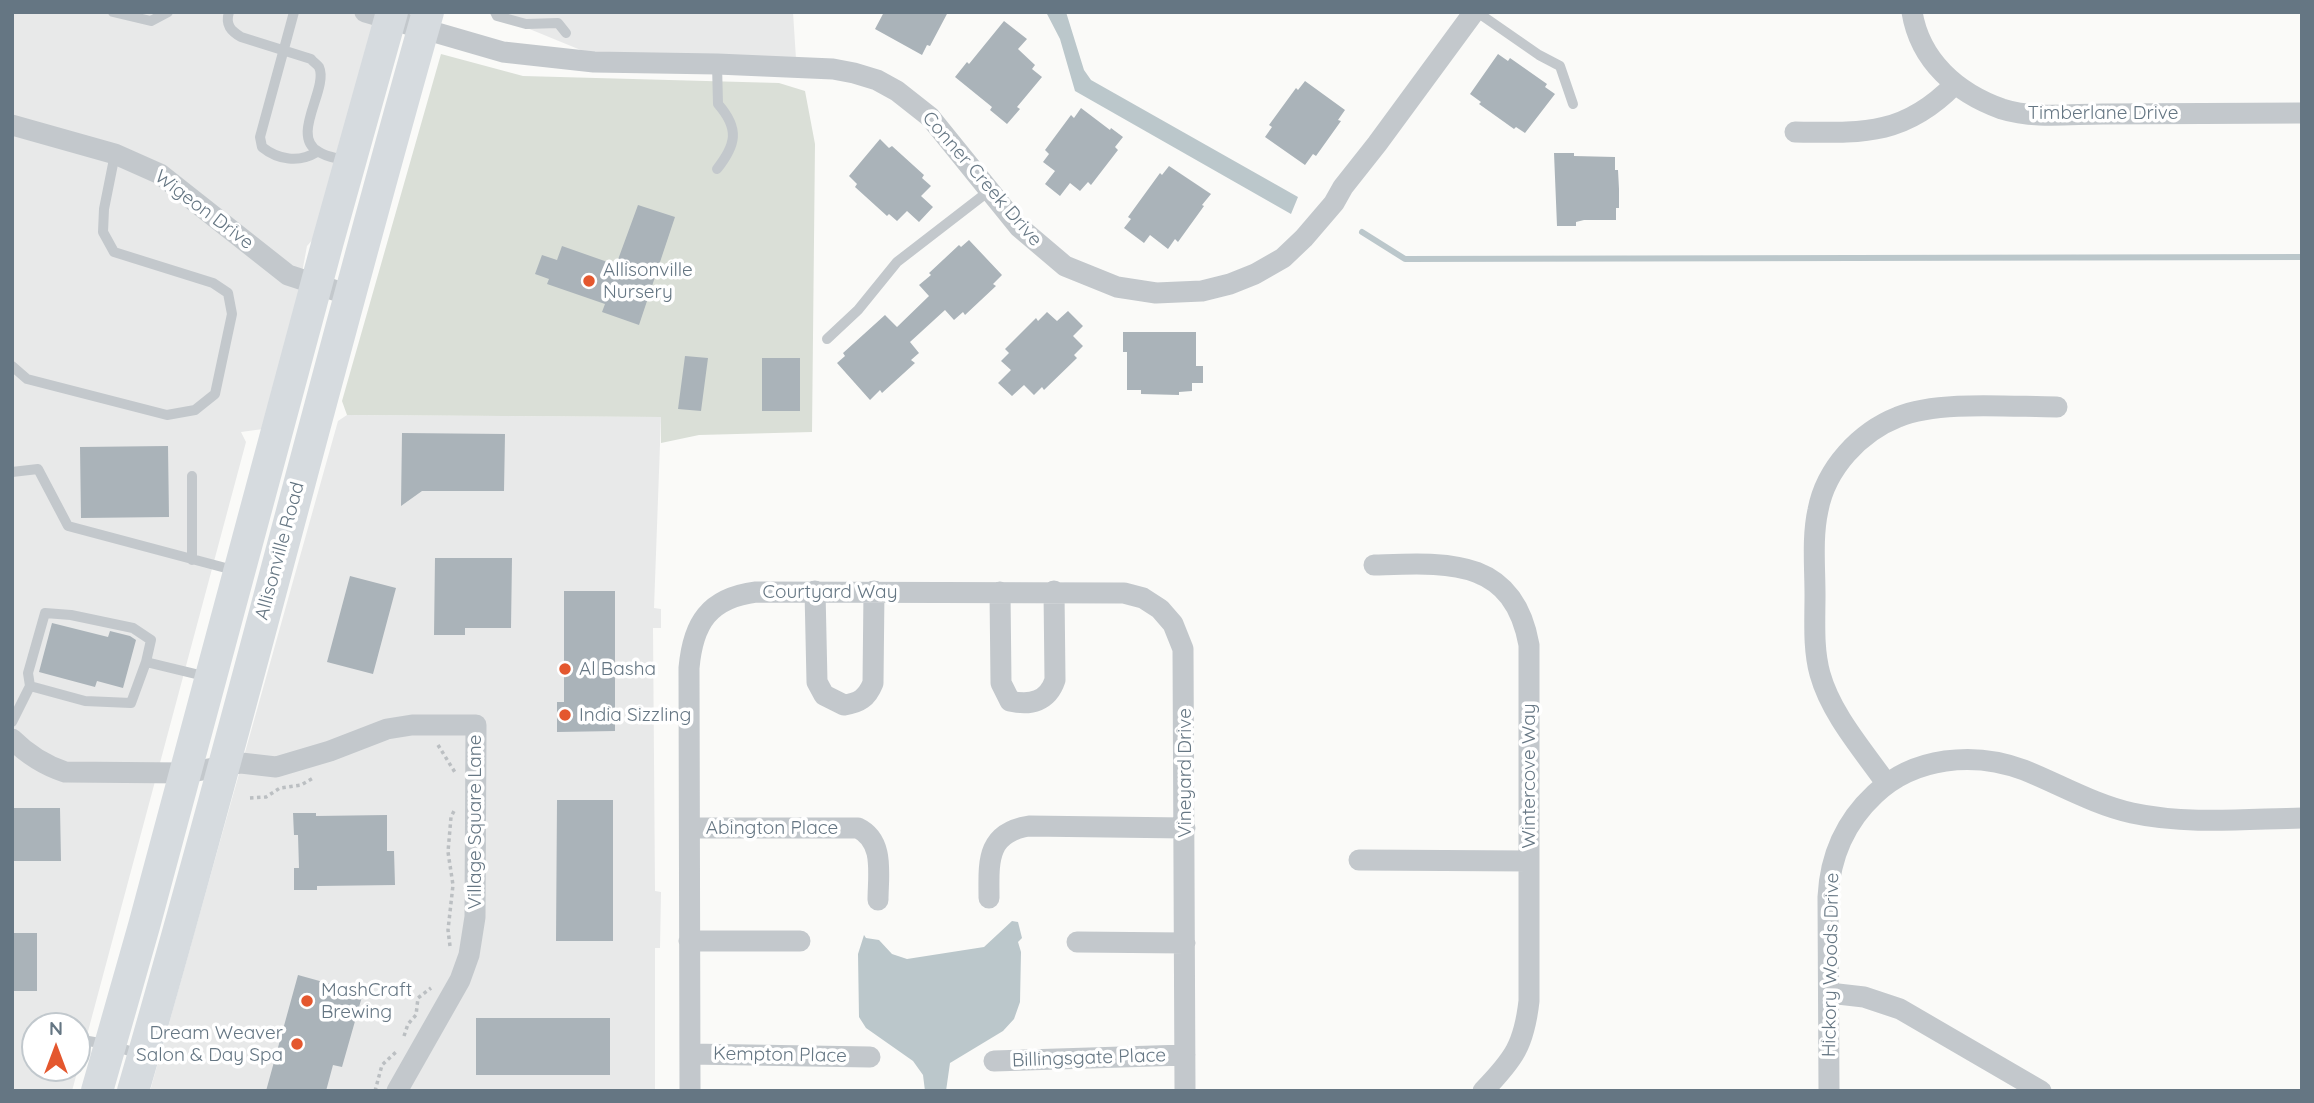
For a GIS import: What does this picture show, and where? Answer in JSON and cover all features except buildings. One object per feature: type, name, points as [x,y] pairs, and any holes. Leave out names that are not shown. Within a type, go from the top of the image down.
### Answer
[{"type":"main road","name":"Allisonville Road","points":[[133,1091],[205,769],[211,677],[350,162],[401,18]]},
{"type":"main road","name":"Allisonville Road","points":[[97,1091],[205,769],[349,295],[401,18]]},
{"type":"street","name":"Conner Creek Drive","points":[[401,18],[503,52],[594,62],[834,69],[877,80],[897,91],[930,117],[1019,227],[1053,258],[1102,283],[1156,293],[1202,291],[1230,284],[1283,258],[1320,220],[1475,12]]},
{"type":"street","name":"Timberlane Drive","points":[[1912,12],[1927,51],[1954,85],[1988,103],[2024,113],[2302,113]]},
{"type":"street","points":[[1795,132],[1851,132],[1884,128],[1922,113],[1954,85]]},
{"type":"street","name":"Wigeon Drive","points":[[12,125],[115,155],[160,174],[288,275],[349,295]]},
{"type":"street","points":[[1886,783],[1836,709],[1818,666],[1815,634],[1815,536],[1818,507],[1828,482],[1857,443],[1899,416],[1943,407],[2057,407]]},
{"type":"street","name":"Wintercove Way","points":[[1374,565],[1446,565],[1476,570],[1499,585],[1520,612],[1529,645],[1530,987],[1525,1028],[1512,1060],[1483,1091]]},
{"type":"street","points":[[1000,592],[1001,683],[1010,701],[1028,704],[1045,697],[1052,690],[1055,680],[1054,591]]},
{"type":"street","name":"Courtyard Way","points":[[690,1091],[689,668],[696,630],[716,607],[733,597],[756,592],[1054,591],[1124,593],[1143,598],[1160,609]]},
{"type":"street","points":[[815,592],[817,682],[824,695],[844,705],[862,701],[873,683],[874,592]]},
{"type":"street","name":"Vineyard Drive","points":[[1160,609],[1177,632],[1184,659],[1185,1091]]},
{"type":"street","name":"Village Square Lane","points":[[205,769],[241,763],[262,767],[291,765],[399,727],[424,724],[476,725],[474,930],[469,955],[460,980],[397,1091]]},
{"type":"street","points":[[12,739],[35,759],[65,772],[205,769]]},
{"type":"street","name":"Hickory Woods Drive","points":[[1829,1091],[1828,897],[1831,868],[1848,824],[1886,783],[1930,763],[1950,760],[1983,761],[2021,769],[2115,808],[2158,818],[2302,818]]},
{"type":"street","points":[[989,898],[991,853],[999,841],[1017,829],[1029,826],[1185,828]]},
{"type":"street","name":"Abington Place","points":[[690,828],[858,828],[868,835],[876,846],[878,900]]},
{"type":"street","points":[[1359,860],[1529,861]]},
{"type":"street","points":[[690,941],[800,941]]},
{"type":"street","points":[[1077,942],[1185,943]]},
{"type":"street","points":[[1829,993],[1864,997],[1900,1009],[2041,1091]]},
{"type":"street","name":"Kempton Place","points":[[690,1054],[870,1057]]},
{"type":"street","name":"Billingsgate Place","points":[[994,1060],[1185,1055]]},
{"type":"lane","points":[[113,12],[144,16],[151,21],[168,12]]},
{"type":"lane","points":[[229,12],[227,20],[231,31],[241,37],[311,59],[319,67],[320,79],[307,128],[310,141],[317,152],[350,162]]},
{"type":"lane","points":[[294,12],[260,137],[262,147],[269,153],[295,160],[307,158],[317,152]]},
{"type":"lane","points":[[495,12],[497,16],[526,24],[558,23],[566,33]]},
{"type":"lane","points":[[1475,12],[1560,66],[1573,104]]},
{"type":"lane","points":[[717,64],[718,104],[729,116],[734,129],[732,145],[717,169]]},
{"type":"lane","points":[[12,366],[27,379],[167,415],[195,410],[215,394],[232,314],[228,293],[213,283],[114,253],[103,232],[104,209],[115,155]]},
{"type":"lane","points":[[827,339],[858,310],[897,262],[989,191]]},
{"type":"lane","points":[[12,472],[38,469],[68,526],[239,572]]},
{"type":"lane","points":[[192,476],[192,560]]},
{"type":"lane","points":[[12,722],[30,686],[28,673],[45,613],[71,615],[134,628],[151,640],[131,703],[85,701],[30,686]]},
{"type":"lane","points":[[146,662],[211,677]]},
{"type":"lane","points":[[91,1041],[143,1055]]},
{"type":"path","points":[[431,743],[437,743],[456,774],[456,782]]},
{"type":"path","points":[[250,798],[266,797],[280,788],[306,783],[316,775]]},
{"type":"path","points":[[446,957],[450,947],[448,930],[453,885],[449,846],[451,817],[456,807],[456,799]]},
{"type":"path","points":[[403,1040],[408,1024],[416,1015],[418,998],[430,989],[436,978]]},
{"type":"path","points":[[375,1091],[382,1065],[401,1046]]},
{"type":"shaded area","points":[[12,12],[378,12],[314,238],[307,246],[293,321],[263,429],[241,432],[246,442],[91,1020],[91,1012],[21,1012],[21,1082],[74,1082],[72,1091],[12,1091]]},
{"type":"shaded area","points":[[488,12],[793,12],[796,59],[588,53]]},
{"type":"shaded area","points":[[1046,12],[1066,12],[1084,70],[1091,80],[1298,197],[1291,214],[1075,91],[1060,39]]},
{"type":"shaded area","points":[[441,54],[523,76],[779,83],[805,91],[815,144],[812,432],[699,435],[661,443],[661,417],[347,415],[342,401]]},
{"type":"shaded area","points":[[347,415],[661,417],[654,608],[661,609],[661,628],[653,628],[655,891],[661,892],[660,948],[655,948],[655,1091],[150,1091],[338,421]]},
{"type":"shaded area","points":[[1012,921],[1018,922],[1022,938],[1018,942],[1021,952],[1020,1002],[1014,1019],[1003,1031],[950,1063],[946,1091],[925,1091],[923,1075],[913,1061],[866,1028],[859,1017],[858,954],[864,935],[866,938],[879,940],[892,954],[907,959],[984,947]]},
{"type":"waterway","points":[[1362,232],[1405,259],[2302,257]]},
{"type":"place","name":"Allisonville Nursery","points":[[589,281]]},
{"type":"place","name":"Al Basha","points":[[565,669]]},
{"type":"place","name":"India Sizzling","points":[[565,715]]},
{"type":"place","name":"MashCraft Brewing","points":[[307,1001]]},
{"type":"place","name":"Dream Weaver Salon & Day Spa","points":[[297,1044]]}]
